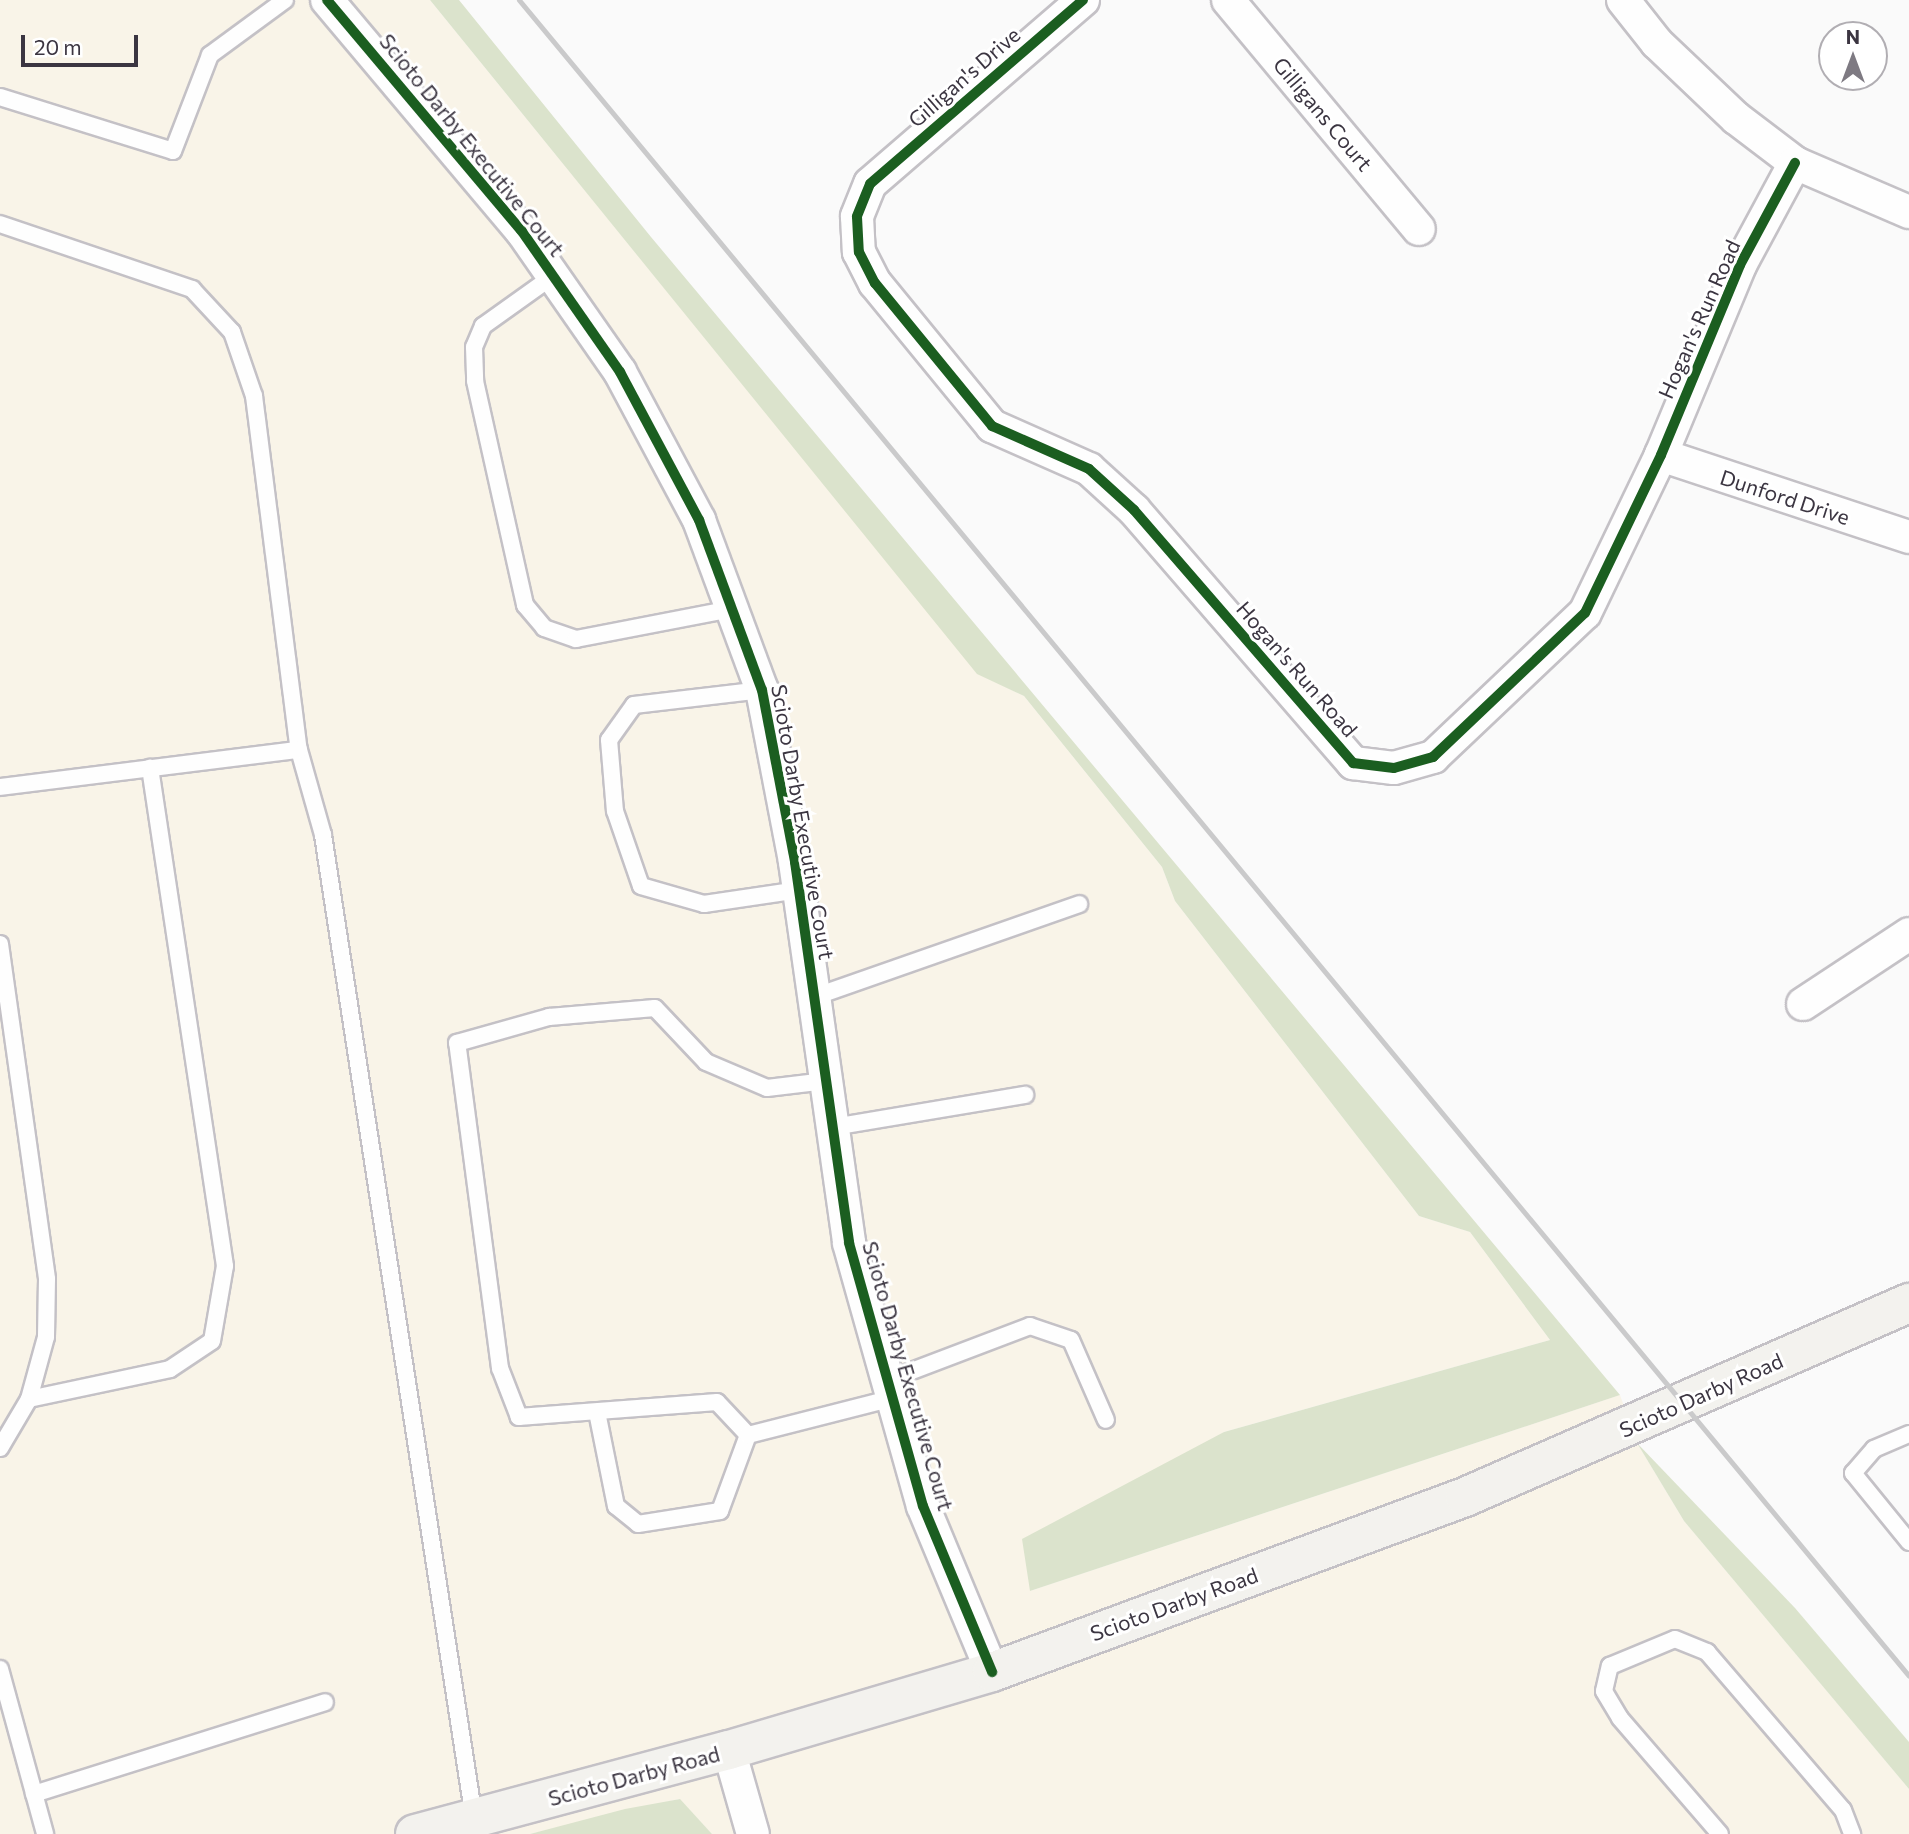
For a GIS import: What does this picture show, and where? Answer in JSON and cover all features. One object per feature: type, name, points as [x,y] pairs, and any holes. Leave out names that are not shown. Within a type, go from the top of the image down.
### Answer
[{"type":"main road","name":"Scioto Darby Road","points":[[415,1834],[729,1750],[992,1672],[1465,1497],[1909,1303]]},
{"type":"street","name":"Scioto Darby Executive Court","points":[[327,0],[521,230],[640,409],[699,520],[762,690],[799,890],[849,1243],[923,1506],[992,1672]]},
{"type":"street","name":"Gilligan's Drive","points":[[870,184],[1083,0]]},
{"type":"street","name":"Gilligans Court","points":[[1228,0],[1419,229]]},
{"type":"street","points":[[1623,0],[1657,43],[1716,99],[1795,163],[1909,212]]},
{"type":"street","name":"Hogan's Run Road","points":[[870,184],[857,217],[859,252],[875,283],[962,393],[992,426],[1089,469],[1134,510],[1353,763],[1394,768],[1433,757],[1585,613],[1661,455],[1740,265],[1795,163]]},
{"type":"street","name":"Dunford Drive","points":[[1661,455],[1909,537]]},
{"type":"street","points":[[1804,1004],[1909,934]]},
{"type":"street","points":[[729,1750],[753,1834]]},
{"type":"lane","points":[[0,97],[173,151],[210,55],[285,0]]},
{"type":"lane","points":[[0,224],[192,289],[232,332],[254,396],[299,750],[323,835],[474,1818]]},
{"type":"lane","points":[[553,276],[484,326],[474,347],[475,382],[525,605],[544,628],[576,639],[732,609]]},
{"type":"lane","points":[[762,690],[634,705],[609,740],[615,810],[641,886],[704,904],[799,890]]},
{"type":"lane","points":[[0,787],[299,750]]},
{"type":"lane","points":[[29,1399],[170,1369],[212,1341],[225,1266],[150,768]]},
{"type":"lane","points":[[814,998],[1079,904]]},
{"type":"lane","points":[[0,944],[47,1279],[46,1337],[29,1399],[0,1448]]},
{"type":"lane","points":[[748,1435],[716,1402],[519,1417],[500,1368],[457,1043],[549,1017],[655,1009],[706,1062],[767,1088],[826,1080]]},
{"type":"lane","points":[[833,1127],[1025,1096]]},
{"type":"lane","points":[[748,1435],[890,1389],[1030,1326],[1071,1340],[1106,1420]]},
{"type":"lane","points":[[597,1412],[616,1506],[638,1524],[720,1511],[748,1435]]},
{"type":"lane","points":[[1909,1434],[1874,1449],[1853,1473],[1909,1542]]},
{"type":"lane","points":[[1720,1834],[1620,1718],[1604,1691],[1610,1666],[1675,1639],[1707,1652],[1843,1810],[1852,1834]]},
{"type":"lane","points":[[0,1669],[45,1834]]},
{"type":"lane","points":[[34,1794],[325,1702]]},
{"type":"shaded area","points":[[0,0],[430,0],[977,673],[1024,696],[1162,867],[1175,901],[1419,1216],[1470,1232],[1550,1340],[1224,1432],[1030,1591],[1620,1395],[1637,1443],[1684,1521],[1909,1789],[1909,1834],[712,1834],[679,1799],[530,1834],[0,1834]]},
{"type":"green space","points":[[430,0],[459,0],[651,237],[1620,1395],[1030,1591],[1022,1539],[1224,1432],[1550,1340],[1470,1232],[1419,1216],[1175,901],[1162,867],[1024,696],[977,674]]},
{"type":"green space","points":[[1637,1443],[1795,1608],[1909,1742],[1909,1789],[1684,1521]]},
{"type":"green space","points":[[680,1799],[712,1834],[530,1834],[625,1809]]},
{"type":"railway","points":[[519,0],[1909,1676]]},
{"type":"cycle path","points":[[327,0],[521,230],[620,372],[699,520],[762,690],[795,862],[849,1243],[923,1506],[992,1672]]},
{"type":"cycle path","points":[[1083,0],[870,184],[857,217],[859,252],[875,283],[992,426],[1089,469],[1134,510],[1353,763],[1394,768],[1433,757],[1585,613],[1661,455],[1740,265],[1795,163]]}]
